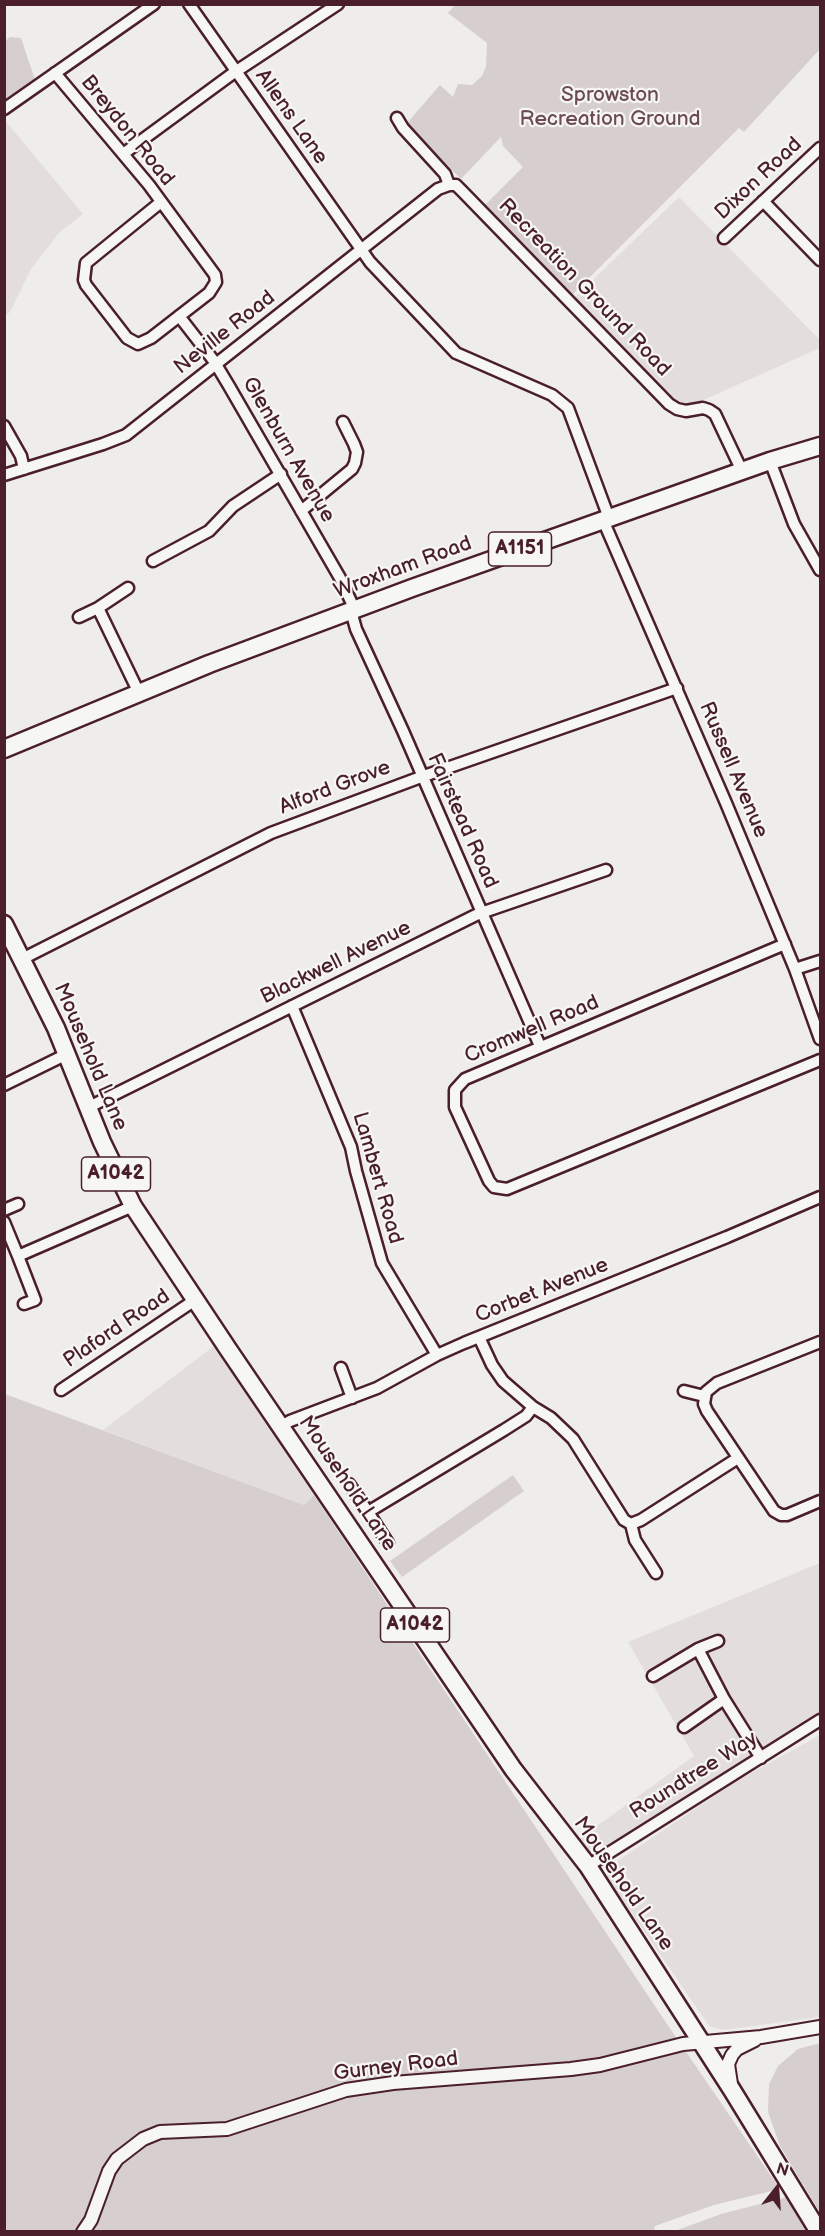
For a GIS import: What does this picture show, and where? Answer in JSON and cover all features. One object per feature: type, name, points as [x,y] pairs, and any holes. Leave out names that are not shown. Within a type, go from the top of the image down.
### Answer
[{"type":"main road","name":"Wroxham Road","points":[[6,749],[242,651],[606,519],[770,461],[820,446]]},
{"type":"main road","name":"Mousehold Lane","points":[[4,924],[68,1054],[102,1143],[134,1206],[280,1427],[513,1769],[588,1866],[700,2042]]},
{"type":"main road","name":"A1042","points":[[700,2042],[819,2232]]},
{"type":"street","name":"Breydon Road","points":[[154,4],[55,73],[150,185],[160,202],[212,268],[216,282],[209,293],[179,316]]},
{"type":"street","name":"Allens Lane","points":[[189,4],[362,250],[456,353],[552,395],[563,403],[572,416],[606,519]]},
{"type":"street","points":[[123,154],[236,71],[338,4]]},
{"type":"street","points":[[4,109],[55,73]]},
{"type":"street","name":"Recreation Ground Road","points":[[397,118],[403,128],[445,174],[449,185],[456,185],[669,404],[686,411],[702,408],[715,414],[742,471]]},
{"type":"street","name":"Dixon Road","points":[[724,238],[820,148]]},
{"type":"street","name":"Neville Road","points":[[4,475],[126,435],[438,189],[449,185]]},
{"type":"street","points":[[763,201],[820,260]]},
{"type":"street","points":[[160,202],[87,262],[84,280],[127,338],[138,344],[151,338],[179,316]]},
{"type":"street","name":"Glenburn Avenue","points":[[179,316],[216,365],[281,474],[340,578],[353,611]]},
{"type":"street","points":[[301,512],[352,470],[357,452],[343,423]]},
{"type":"street","points":[[4,426],[21,456],[24,469]]},
{"type":"street","points":[[770,461],[794,524],[820,570]]},
{"type":"street","points":[[158,555],[205,533],[233,506],[281,474]]},
{"type":"street","name":"Russell Avenue","points":[[606,519],[785,944],[820,1039]]},
{"type":"street","points":[[79,617],[98,608],[128,588]]},
{"type":"street","points":[[98,608],[139,693]]},
{"type":"street","name":"Fairstead Road","points":[[353,611],[356,629],[540,1046]]},
{"type":"street","name":"Alford Grove","points":[[22,959],[263,837],[422,777],[677,688]]},
{"type":"street","name":"Blackwell Avenue","points":[[89,1107],[481,913],[606,870]]},
{"type":"street","name":"Cromwell Road","points":[[785,944],[465,1079],[455,1090],[456,1107],[489,1181],[501,1189],[514,1187],[820,1060]]},
{"type":"street","points":[[795,969],[820,961]]},
{"type":"street","name":"Lambert Road","points":[[292,1006],[351,1147],[382,1263],[437,1355]]},
{"type":"street","points":[[4,1085],[68,1054]]},
{"type":"street","name":"Corbet Avenue","points":[[280,1427],[290,1421],[377,1388],[437,1355],[479,1337],[820,1197]]},
{"type":"street","points":[[4,1210],[18,1204]]},
{"type":"street","points":[[18,1256],[134,1206]]},
{"type":"street","points":[[4,1222],[18,1256],[40,1297],[24,1305]]},
{"type":"street","name":"Plaford Road","points":[[61,1390],[195,1300]]},
{"type":"street","points":[[479,1337],[492,1365],[503,1381],[533,1407],[551,1418],[573,1439],[624,1520],[631,1524],[635,1540],[656,1573]]},
{"type":"street","points":[[820,1342],[717,1383],[710,1387],[704,1396],[707,1412],[774,1511],[781,1515],[788,1515],[820,1502]]},
{"type":"street","points":[[341,1368],[352,1398]]},
{"type":"street","points":[[684,1391],[704,1396]]},
{"type":"street","points":[[368,1512],[526,1416],[533,1407]]},
{"type":"street","points":[[631,1524],[641,1520],[738,1458]]},
{"type":"street","points":[[349,1484],[388,1544]]},
{"type":"street","points":[[652,1676],[698,1649],[718,1641]]},
{"type":"street","points":[[698,1649],[724,1699],[761,1758]]},
{"type":"street","points":[[684,1727],[724,1699]]},
{"type":"street","name":"Roundtree Way","points":[[588,1866],[820,1720]]},
{"type":"street","points":[[732,2090],[728,2064],[737,2049],[761,2037],[820,2027]]},
{"type":"street","name":"Gurney Road","points":[[83,2232],[91,2220],[109,2171],[117,2159],[143,2139],[160,2132],[227,2129],[346,2090],[393,2083],[571,2069],[600,2065],[672,2046],[761,2037]]},
{"type":"shaded area","points":[[4,119],[83,214],[59,233],[31,269],[10,312],[5,316]]},
{"type":"shaded area","points":[[679,197],[820,340],[820,348],[690,406],[682,406],[673,400],[574,298]]},
{"type":"shaded area","points":[[214,1346],[314,1495],[304,1505],[103,1430]]},
{"type":"shaded area","points":[[820,1563],[820,1717],[656,1814],[599,1853],[586,1852],[576,1841],[694,1756],[628,1642]]},
{"type":"shaded area","points":[[820,1735],[820,2017],[723,2030],[709,2026],[610,1881],[607,1876],[608,1872],[613,1864],[735,1782]]},
{"type":"green space","name":"Sprowston Recreation Ground","points":[[455,5],[820,5],[820,49],[744,132],[739,128],[571,296],[484,206],[523,167],[503,146],[501,137],[461,179],[411,130],[407,123],[440,85],[453,97],[458,84],[472,85],[482,76],[486,66],[487,43],[448,13]]},
{"type":"green space","points":[[10,37],[21,38],[36,83],[5,106],[5,41]]},
{"type":"green space","points":[[5,1394],[304,1505],[314,1495],[667,2024],[780,2189],[714,2205],[655,2226],[654,2231],[5,2232]]},
{"type":"green space","points":[[513,1475],[524,1491],[402,1577],[390,1561]]},
{"type":"green space","points":[[820,2043],[820,2213],[780,2146],[768,2112],[769,2084],[778,2066],[798,2049]]},
{"type":"green space","points":[[787,2197],[807,2231],[675,2231],[721,2214]]}]
